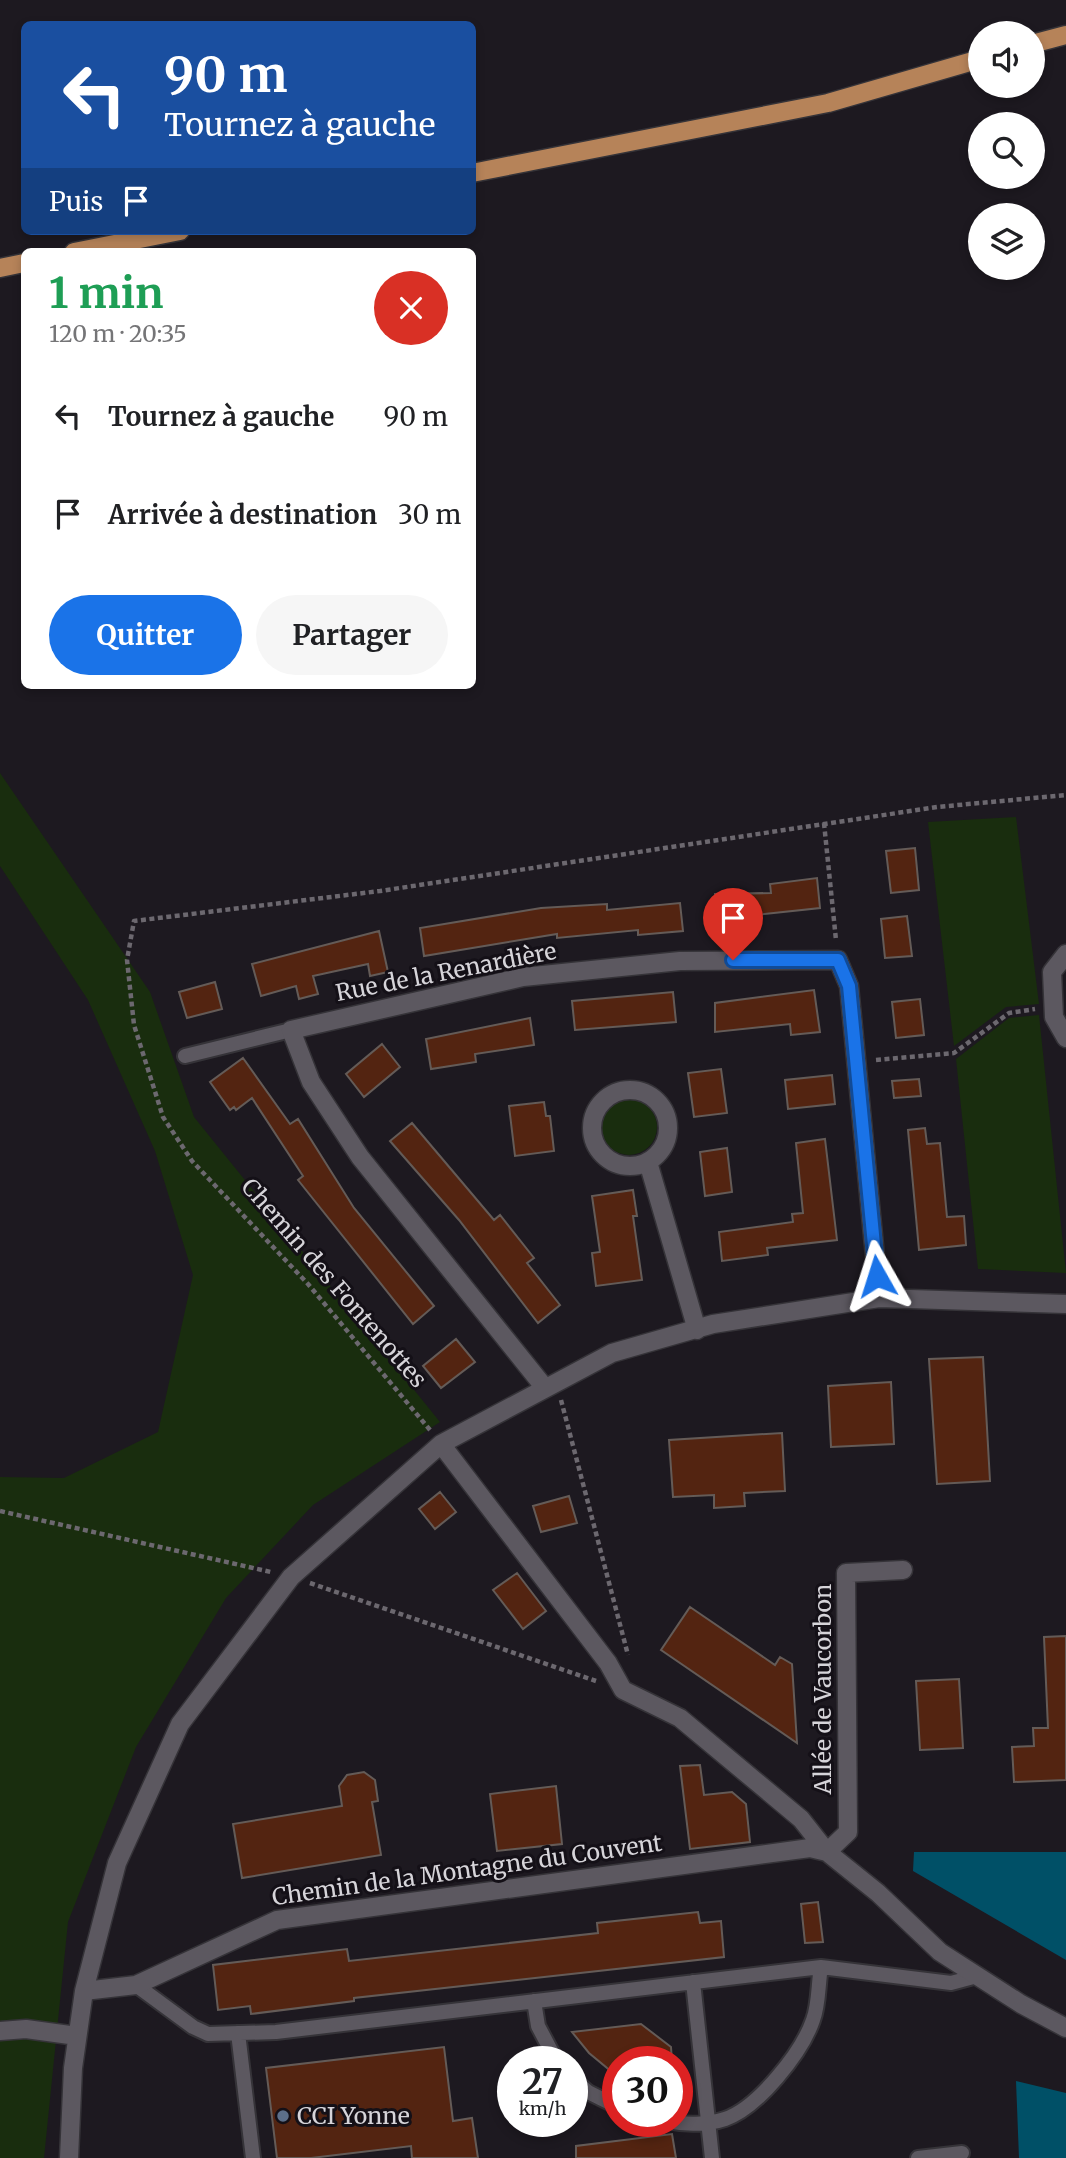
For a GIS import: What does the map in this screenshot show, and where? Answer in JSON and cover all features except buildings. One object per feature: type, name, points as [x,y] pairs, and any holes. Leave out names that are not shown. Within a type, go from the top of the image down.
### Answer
[{"type":"main road","points":[[1045,41],[1066,35]]},
{"type":"main road","points":[[476,172],[828,103],[968,62]]},
{"type":"main road","points":[[94,248],[160,235]]},
{"type":"main road","points":[[0,266],[21,262]]},
{"type":"street","points":[[1066,954],[1052,972],[1054,1017],[1066,1038]]},
{"type":"street","name":"Rue de la Renardière","points":[[290,1030],[523,977],[680,961],[838,960]]},
{"type":"street","points":[[838,960],[849,986],[879,1298]]},
{"type":"street","points":[[290,1030],[311,1082],[360,1157],[551,1385]]},
{"type":"street","points":[[634,1090],[644,1092],[661,1105],[668,1126],[667,1136],[663,1147],[648,1162],[627,1166],[616,1163],[599,1150],[592,1130],[593,1119],[597,1109],[612,1094],[634,1090]]},
{"type":"street","points":[[648,1162],[697,1330]]},
{"type":"street","points":[[69,2158],[77,2036],[84,1991],[117,1863],[180,1724],[291,1577],[441,1444],[612,1353],[713,1324],[879,1298],[1066,1304]]},
{"type":"street","points":[[441,1444],[608,1663],[624,1690],[680,1718],[801,1819],[827,1852],[877,1893],[940,1952],[1066,2028]]},
{"type":"street","name":"Allée de Vaucorbon","points":[[827,1852],[848,1832],[846,1573],[903,1570]]},
{"type":"street","name":"Chemin de la Montagne du Couvent","points":[[84,1991],[136,1985],[277,1920],[677,1864],[810,1848],[827,1852]]},
{"type":"street","points":[[0,2031],[26,2029],[77,2036]]},
{"type":"lane","points":[[184,1056],[290,1030]]},
{"type":"lane","points":[[693,2123],[726,2119],[755,2099],[789,2064],[813,2020],[821,1967]]},
{"type":"lane","points":[[136,1985],[193,2027],[208,2034],[276,2032],[821,1967],[951,1983],[977,1976]]},
{"type":"lane","points":[[693,1982],[712,2158]]},
{"type":"lane","points":[[534,2001],[538,2026],[549,2046]]},
{"type":"lane","points":[[238,2033],[253,2158]]},
{"type":"lane","points":[[918,2158],[962,2153]]},
{"type":"path","points":[[838,960],[824,823],[937,807],[1066,795]]},
{"type":"path","name":"Chemin des Fontenottes","points":[[441,1444],[308,1284],[192,1161],[163,1117],[134,1025],[127,960],[134,921],[380,891],[824,823]]},
{"type":"path","points":[[856,1062],[954,1053],[1009,1013],[1054,1007]]},
{"type":"path","points":[[551,1385],[628,1656]]},
{"type":"path","points":[[0,1511],[291,1577],[624,1690]]},
{"type":"green space","points":[[0,773],[150,992],[194,1117],[440,1422],[313,1505],[226,1598],[136,1747],[68,1922],[44,2158],[0,2158],[0,1477],[64,1478],[158,1432],[193,1275],[155,1151],[88,1000],[0,866]]},
{"type":"green space","points":[[1016,817],[1039,1004],[1006,1007],[954,1046],[928,822]]},
{"type":"green space","points":[[1039,1015],[1066,1273],[978,1269],[956,1059],[1009,1018]]},
{"type":"green space","points":[[623,1099],[635,1099],[645,1103],[653,1111],[657,1127],[653,1143],[645,1151],[635,1155],[623,1155],[613,1151],[605,1143],[601,1133],[601,1121],[605,1111],[613,1103]]},
{"type":"water","points":[[914,1852],[1066,1852],[1066,1960],[913,1871]]},
{"type":"water","points":[[1016,2081],[1066,2093],[1066,2158],[1019,2158]]},
{"type":"place","name":"CCI Yonne","points":[[283,2116]]},
{"type":"route","points":[[733,960],[838,960],[849,986],[877,1276]]}]
